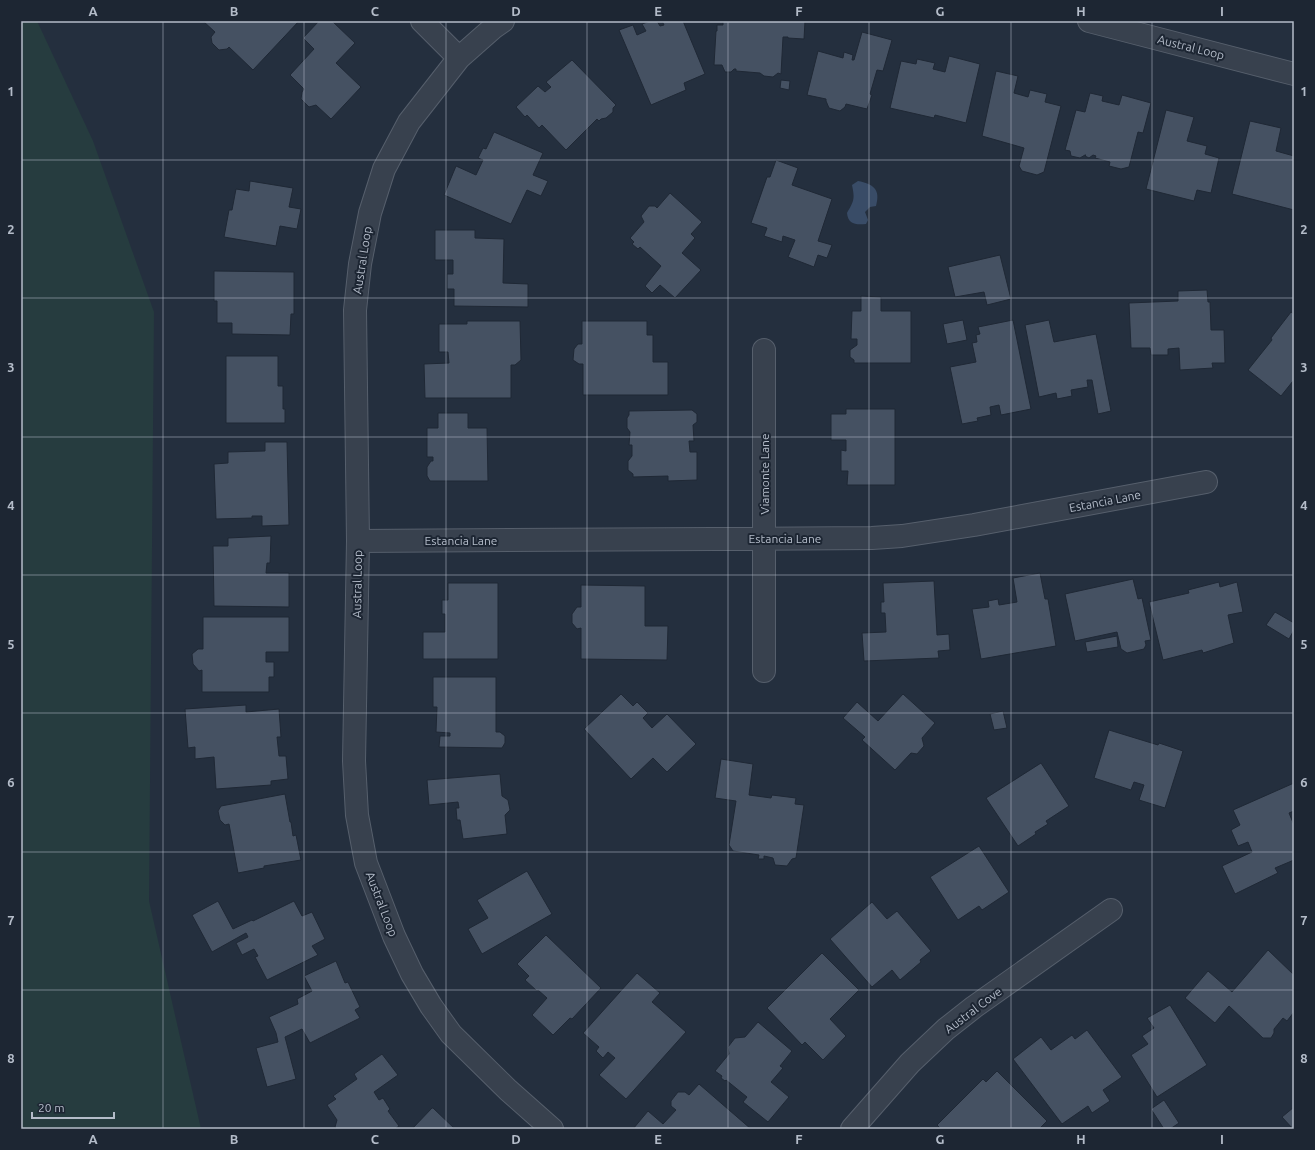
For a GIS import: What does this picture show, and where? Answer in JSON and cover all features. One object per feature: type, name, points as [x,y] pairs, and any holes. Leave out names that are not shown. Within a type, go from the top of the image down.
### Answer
[{"type":"street","points":[[422,21],[459,58]]},
{"type":"street","name":"Austral Loop","points":[[503,21],[459,58],[409,122],[384,169],[370,213],[360,264],[355,310],[358,541],[354,761],[357,815],[366,863],[394,936],[412,974],[431,1006],[451,1034],[508,1090],[552,1129]]},
{"type":"street","name":"Austral Loop","points":[[1089,21],[1294,74]]},
{"type":"street","name":"Viamonte Lane","points":[[764,350],[764,671]]},
{"type":"street","name":"Estancia Lane","points":[[358,541],[872,538],[902,536],[988,523],[1206,482]]},
{"type":"street","name":"Austral Cove","points":[[852,1129],[910,1063],[946,1029],[1111,910]]},
{"type":"green space","points":[[21,21],[37,21],[93,141],[154,312],[149,901],[201,1129],[21,1129]]},
{"type":"water","points":[[858,181],[872,186],[877,195],[876,206],[870,207],[865,212],[868,220],[866,224],[851,222],[847,213],[853,200],[852,185]]},
{"type":"building","points":[[203,21],[299,21],[253,70],[229,47],[227,49],[219,50],[212,43],[211,37],[215,32]]},
{"type":"building","points":[[319,21],[332,21],[355,43],[336,63],[361,87],[331,119],[316,105],[309,107],[301,99],[304,89],[290,75],[314,49],[303,38]]},
{"type":"building","points":[[650,21],[657,21],[660,26],[664,25],[662,21],[683,21],[705,74],[684,83],[686,90],[651,105],[619,30],[633,25],[637,35],[646,31],[642,24]]},
{"type":"building","points":[[723,21],[805,21],[804,39],[783,37],[781,74],[778,73],[773,77],[764,76],[760,73],[736,71],[736,69],[731,72],[725,72],[722,65],[714,65],[717,25],[723,25]]},
{"type":"building","points":[[862,32],[892,40],[883,71],[877,70],[870,94],[872,95],[867,109],[846,104],[840,111],[829,108],[826,99],[807,95],[818,51],[843,58],[844,52],[853,55],[852,60],[854,60]]},
{"type":"building","points":[[949,56],[980,64],[966,123],[935,115],[934,118],[890,108],[901,61],[916,64],[917,59],[935,63],[933,69],[945,72]]},
{"type":"building","points":[[572,60],[616,105],[613,108],[613,112],[606,118],[599,121],[597,119],[566,150],[542,125],[539,128],[527,115],[525,117],[516,107],[538,86],[545,92],[551,87],[546,82]]},
{"type":"building","points":[[996,71],[1018,76],[1014,93],[1028,97],[1030,90],[1047,94],[1045,102],[1061,106],[1044,172],[1037,175],[1022,171],[1019,166],[1024,148],[982,136]]},
{"type":"building","points":[[781,80],[790,81],[789,90],[780,88]]},
{"type":"building","points":[[1090,93],[1103,96],[1102,101],[1119,105],[1122,95],[1151,103],[1143,133],[1138,132],[1129,167],[1121,169],[1109,166],[1110,162],[1095,158],[1096,156],[1093,155],[1089,158],[1085,156],[1086,155],[1080,158],[1071,156],[1070,151],[1065,150],[1076,110],[1085,112]]},
{"type":"building","points":[[1166,110],[1194,117],[1187,141],[1207,146],[1205,154],[1219,158],[1211,193],[1197,190],[1194,201],[1146,189]]},
{"type":"building","points":[[1250,121],[1281,128],[1276,151],[1294,156],[1294,210],[1232,194]]},
{"type":"building","points":[[494,132],[543,153],[533,175],[548,181],[541,196],[527,190],[511,224],[444,195],[456,166],[476,175],[483,160],[478,158],[483,148],[486,149]]},
{"type":"building","points":[[776,160],[798,168],[792,185],[832,199],[818,241],[832,245],[827,258],[818,255],[814,267],[788,257],[795,240],[783,236],[782,242],[764,236],[767,228],[751,223],[767,177],[770,177]]},
{"type":"building","points":[[250,181],[293,188],[289,207],[301,209],[297,229],[280,226],[276,246],[224,237],[229,210],[232,210],[236,189],[249,191]]},
{"type":"building","points":[[670,193],[702,222],[691,234],[695,238],[682,253],[701,270],[675,298],[660,285],[652,293],[645,286],[661,266],[640,247],[638,249],[632,244],[634,242],[630,238],[644,222],[641,216],[649,206],[655,206],[657,208]]},
{"type":"building","points":[[435,230],[475,230],[475,238],[504,239],[503,283],[528,284],[528,307],[454,306],[454,289],[447,289],[447,274],[453,274],[453,260],[435,260]]},
{"type":"building","points":[[1000,255],[1011,299],[987,305],[984,292],[955,297],[948,267]]},
{"type":"building","points":[[214,271],[294,272],[294,314],[291,314],[290,335],[232,334],[232,323],[217,323],[217,301],[214,301]]},
{"type":"building","points":[[1207,290],[1208,302],[1210,302],[1211,330],[1224,330],[1225,363],[1212,363],[1213,368],[1180,370],[1179,348],[1168,349],[1168,355],[1151,355],[1150,348],[1131,348],[1129,303],[1178,301],[1178,291]]},
{"type":"building","points":[[861,296],[881,297],[881,311],[911,311],[911,363],[854,363],[854,360],[850,357],[850,350],[857,345],[857,339],[851,339],[852,311],[861,311]]},
{"type":"building","points":[[1291,312],[1294,314],[1294,382],[1293,381],[1281,396],[1248,370],[1272,340],[1271,338]]},
{"type":"building","points":[[963,320],[967,340],[947,344],[943,324]]},
{"type":"building","points":[[1013,320],[1031,409],[1001,415],[999,405],[990,407],[991,415],[977,418],[978,421],[962,424],[950,367],[976,362],[972,343],[977,342],[976,335],[980,334],[978,327]]},
{"type":"building","points":[[1049,320],[1054,342],[1096,334],[1111,411],[1098,414],[1092,380],[1087,380],[1088,387],[1071,390],[1072,396],[1057,399],[1056,393],[1039,397],[1025,325]]},
{"type":"building","points":[[467,321],[520,321],[521,360],[515,365],[511,365],[511,398],[425,398],[424,364],[449,363],[448,352],[439,352],[439,324],[467,324]]},
{"type":"building","points":[[582,321],[647,321],[647,335],[653,335],[653,362],[668,362],[668,395],[583,395],[583,364],[579,364],[573,360],[574,349],[578,344],[582,344]]},
{"type":"building","points":[[226,356],[278,356],[278,386],[283,386],[283,409],[285,409],[285,423],[226,423]]},
{"type":"building","points":[[846,409],[895,409],[895,485],[847,485],[848,471],[841,471],[841,450],[846,451],[846,440],[831,440],[831,414],[846,414]]},
{"type":"building","points":[[692,410],[697,414],[697,422],[693,425],[694,441],[689,441],[690,452],[697,452],[697,480],[668,481],[668,476],[633,477],[633,474],[628,470],[628,461],[632,456],[632,445],[629,445],[630,432],[627,428],[629,411]]},
{"type":"building","points":[[438,413],[468,413],[468,428],[487,428],[488,481],[430,481],[427,476],[427,467],[431,461],[433,461],[433,457],[427,457],[427,428],[438,428]]},
{"type":"building","points":[[265,442],[287,442],[289,525],[262,526],[262,516],[252,516],[252,518],[216,519],[214,464],[228,463],[228,452],[265,451]]},
{"type":"building","points":[[271,536],[270,563],[267,563],[266,573],[289,573],[289,607],[214,606],[213,546],[228,546],[228,538]]},
{"type":"building","points":[[1040,573],[1045,599],[1048,599],[1056,646],[981,659],[972,609],[989,607],[988,601],[998,599],[999,605],[1017,602],[1013,578]]},
{"type":"building","points":[[1133,579],[1138,599],[1142,598],[1151,640],[1145,641],[1146,645],[1144,649],[1127,653],[1121,649],[1117,632],[1075,641],[1065,594]]},
{"type":"building","points":[[934,581],[937,635],[949,634],[950,650],[938,651],[939,658],[864,661],[862,633],[886,632],[885,613],[881,613],[881,602],[884,602],[883,583]]},
{"type":"building","points":[[1219,582],[1220,587],[1237,582],[1243,612],[1228,615],[1234,643],[1203,653],[1202,650],[1163,660],[1149,602],[1189,593],[1188,590]]},
{"type":"building","points":[[448,583],[498,583],[498,659],[423,659],[423,632],[445,632],[445,614],[442,614],[442,600],[448,600]]},
{"type":"building","points":[[581,585],[645,586],[645,626],[668,626],[667,660],[581,659],[581,628],[577,629],[572,623],[572,614],[577,607],[581,607]]},
{"type":"building","points":[[1275,612],[1294,623],[1294,630],[1289,639],[1266,625]]},
{"type":"building","points":[[203,617],[289,617],[289,652],[266,652],[266,662],[274,662],[274,677],[269,677],[269,692],[202,692],[202,670],[199,671],[193,664],[192,654],[198,649],[203,649]]},
{"type":"building","points":[[1117,636],[1118,647],[1087,652],[1085,642]]},
{"type":"building","points":[[433,677],[496,677],[496,732],[500,732],[505,736],[505,743],[502,748],[439,747],[440,736],[450,736],[450,733],[436,732],[437,707],[433,707]]},
{"type":"building","points":[[621,694],[633,706],[637,702],[648,713],[643,718],[652,728],[667,714],[696,744],[667,772],[653,758],[631,779],[584,729]]},
{"type":"building","points":[[903,694],[935,723],[922,738],[924,746],[917,754],[911,753],[895,770],[862,740],[865,737],[843,718],[857,702],[878,721]]},
{"type":"building","points":[[246,705],[246,712],[279,709],[281,737],[277,737],[279,756],[286,756],[288,779],[271,781],[271,785],[216,789],[214,757],[195,759],[195,747],[188,748],[185,709]]},
{"type":"building","points":[[1003,711],[1007,728],[994,730],[990,714]]},
{"type":"building","points":[[1109,730],[1183,751],[1165,808],[1139,800],[1144,785],[1134,782],[1131,790],[1094,778]]},
{"type":"building","points":[[721,759],[753,764],[749,795],[771,798],[772,795],[796,798],[795,804],[804,805],[796,858],[792,859],[787,866],[775,865],[773,858],[764,856],[764,859],[758,859],[759,855],[733,851],[729,845],[736,801],[715,798]]},
{"type":"building","points":[[1041,763],[1069,806],[1046,821],[1048,824],[1035,832],[1036,834],[1018,846],[986,798]]},
{"type":"building","points":[[500,774],[502,796],[508,800],[510,810],[505,815],[507,834],[463,839],[460,820],[457,820],[456,808],[459,808],[458,802],[429,805],[427,780]]},
{"type":"building","points":[[1294,783],[1294,811],[1289,813],[1294,825],[1294,860],[1275,868],[1278,873],[1235,894],[1222,866],[1252,852],[1248,842],[1238,846],[1231,830],[1240,825],[1233,810]]},
{"type":"building","points":[[285,794],[293,836],[296,835],[301,860],[264,866],[264,868],[238,873],[229,824],[225,825],[220,820],[218,811],[221,806]]},
{"type":"building","points":[[979,846],[1009,892],[982,910],[979,906],[958,920],[930,877]]},
{"type":"building","points":[[527,871],[552,914],[482,954],[468,929],[488,918],[477,900]]},
{"type":"building","points":[[218,901],[233,929],[294,901],[302,916],[312,912],[325,939],[312,946],[318,955],[267,980],[255,957],[258,956],[254,949],[242,955],[236,943],[248,937],[246,933],[212,952],[192,915]]},
{"type":"building","points":[[872,902],[887,919],[897,911],[931,951],[920,960],[921,962],[900,980],[892,970],[872,987],[830,939]]},
{"type":"building","points":[[546,935],[601,988],[572,1019],[570,1018],[553,1035],[532,1015],[547,998],[525,980],[529,976],[517,964]]},
{"type":"building","points":[[1268,950],[1294,975],[1294,1012],[1287,1021],[1283,1018],[1274,1029],[1274,1033],[1271,1038],[1263,1038],[1229,1006],[1215,1023],[1185,998],[1208,971],[1232,992]]},
{"type":"building","points":[[822,953],[859,990],[830,1019],[846,1036],[823,1060],[805,1042],[802,1045],[767,1008]]},
{"type":"building","points":[[336,961],[345,983],[348,982],[360,1007],[355,1010],[360,1018],[310,1043],[302,1029],[285,1037],[296,1079],[267,1087],[256,1048],[278,1042],[269,1017],[298,1004],[297,999],[312,991],[304,976]]},
{"type":"building","points":[[637,973],[660,993],[652,1002],[686,1032],[626,1099],[599,1075],[615,1058],[608,1052],[603,1058],[596,1051],[599,1047],[583,1033]]},
{"type":"building","points":[[1170,1005],[1207,1065],[1157,1097],[1131,1055],[1148,1044],[1142,1036],[1154,1028],[1147,1018]]},
{"type":"building","points":[[758,1022],[792,1051],[780,1066],[783,1068],[771,1082],[789,1097],[768,1122],[743,1102],[747,1097],[726,1080],[725,1081],[721,1078],[722,1076],[715,1071],[729,1054],[728,1047],[735,1038],[745,1037]]},
{"type":"building","points":[[1087,1030],[1122,1077],[1103,1090],[1110,1101],[1092,1113],[1088,1106],[1062,1124],[1013,1059],[1041,1037],[1051,1050],[1072,1035],[1075,1039]]},
{"type":"building","points":[[382,1054],[398,1075],[374,1092],[379,1100],[383,1098],[390,1109],[388,1111],[399,1126],[395,1129],[337,1129],[335,1127],[337,1120],[327,1105],[336,1099],[333,1096],[357,1079],[354,1074]]},
{"type":"building","points":[[997,1071],[1047,1121],[1039,1129],[941,1129],[937,1125],[983,1079],[986,1082]]},
{"type":"building","points":[[699,1084],[751,1129],[633,1129],[648,1111],[663,1124],[676,1110],[671,1106],[671,1101],[678,1092],[685,1092],[689,1095]]},
{"type":"building","points":[[1164,1100],[1179,1123],[1170,1129],[1164,1129],[1151,1109]]},
{"type":"building","points":[[1294,1107],[1294,1129],[1293,1129],[1282,1117]]},
{"type":"building","points":[[433,1108],[455,1129],[412,1129]]}]
